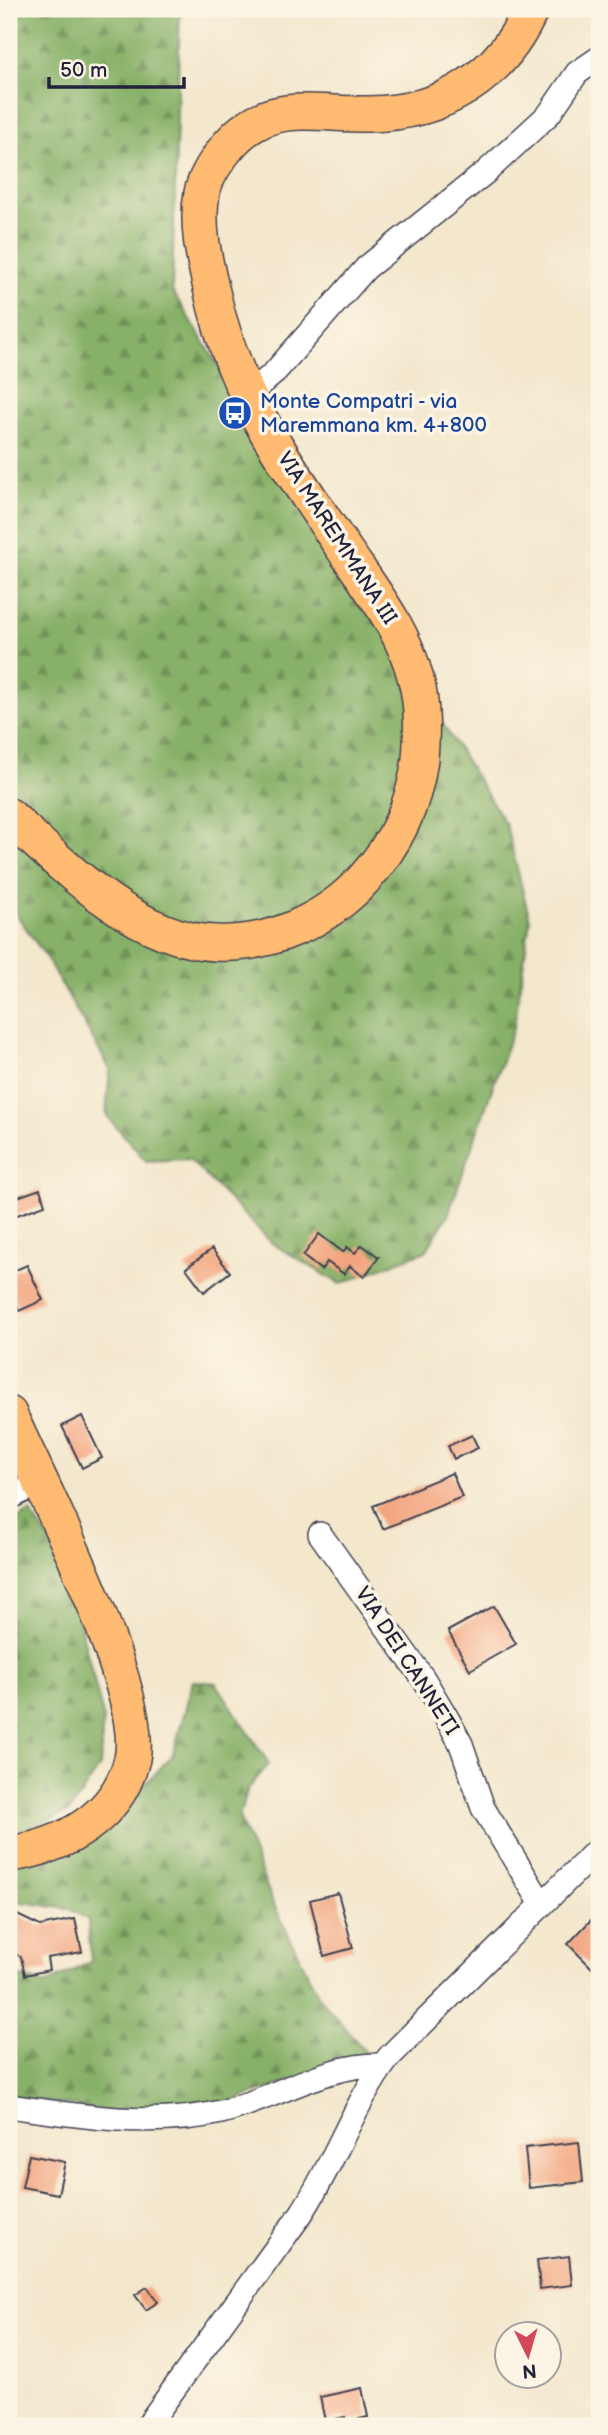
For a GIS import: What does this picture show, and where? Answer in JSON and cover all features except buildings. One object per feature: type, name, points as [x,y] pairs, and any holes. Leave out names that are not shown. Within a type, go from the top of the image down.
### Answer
[{"type":"main road","name":"VIA MAREMMANA III","points":[[9,816],[72,873],[107,899],[153,926],[176,936],[203,942],[258,939],[309,921],[358,885],[393,842],[404,821],[418,774],[422,722],[416,678],[402,641],[384,606],[270,436],[248,395],[223,332],[202,244],[202,192],[221,155],[248,125],[276,114],[302,111],[390,113],[447,99],[474,84],[493,68],[515,40],[531,9]]},
{"type":"main road","points":[[9,1414],[105,1629],[128,1706],[133,1750],[120,1788],[97,1819],[52,1843],[9,1854]]},
{"type":"street","points":[[248,395],[281,367],[366,268],[503,157],[549,114],[577,73],[599,58]]},
{"type":"street","points":[[9,1498],[39,1483]]},
{"type":"street","name":"VIA DEI CANNETI","points":[[320,1534],[418,1671],[448,1720],[464,1753],[479,1800],[542,1904]]},
{"type":"street","points":[[147,2426],[301,2214],[383,2065],[403,2041],[599,1848]]},
{"type":"street","points":[[9,2106],[117,2117],[192,2117],[230,2109],[344,2068],[383,2065]]},
{"type":"green space","points":[[9,9],[180,9],[172,291],[506,825],[530,920],[514,1026],[448,1215],[426,1251],[340,1284],[273,1244],[189,1159],[146,1161],[106,1115],[110,1069],[44,954],[9,904]]},
{"type":"green space","points":[[30,1512],[64,1562],[103,1716],[100,1766],[69,1812],[9,1835],[9,1523]]},
{"type":"green space","points":[[193,1681],[216,1683],[269,1764],[248,1789],[239,1817],[274,1905],[319,1997],[368,2055],[203,2111],[118,2113],[9,2096],[9,1969],[16,1976],[46,1984],[91,1962],[88,1920],[69,1909],[9,1900],[9,1865],[115,1818],[173,1754]]},
{"type":"place","name":"Monte Compatri - via Maremmana km. 4+800","points":[[235,413]]}]
